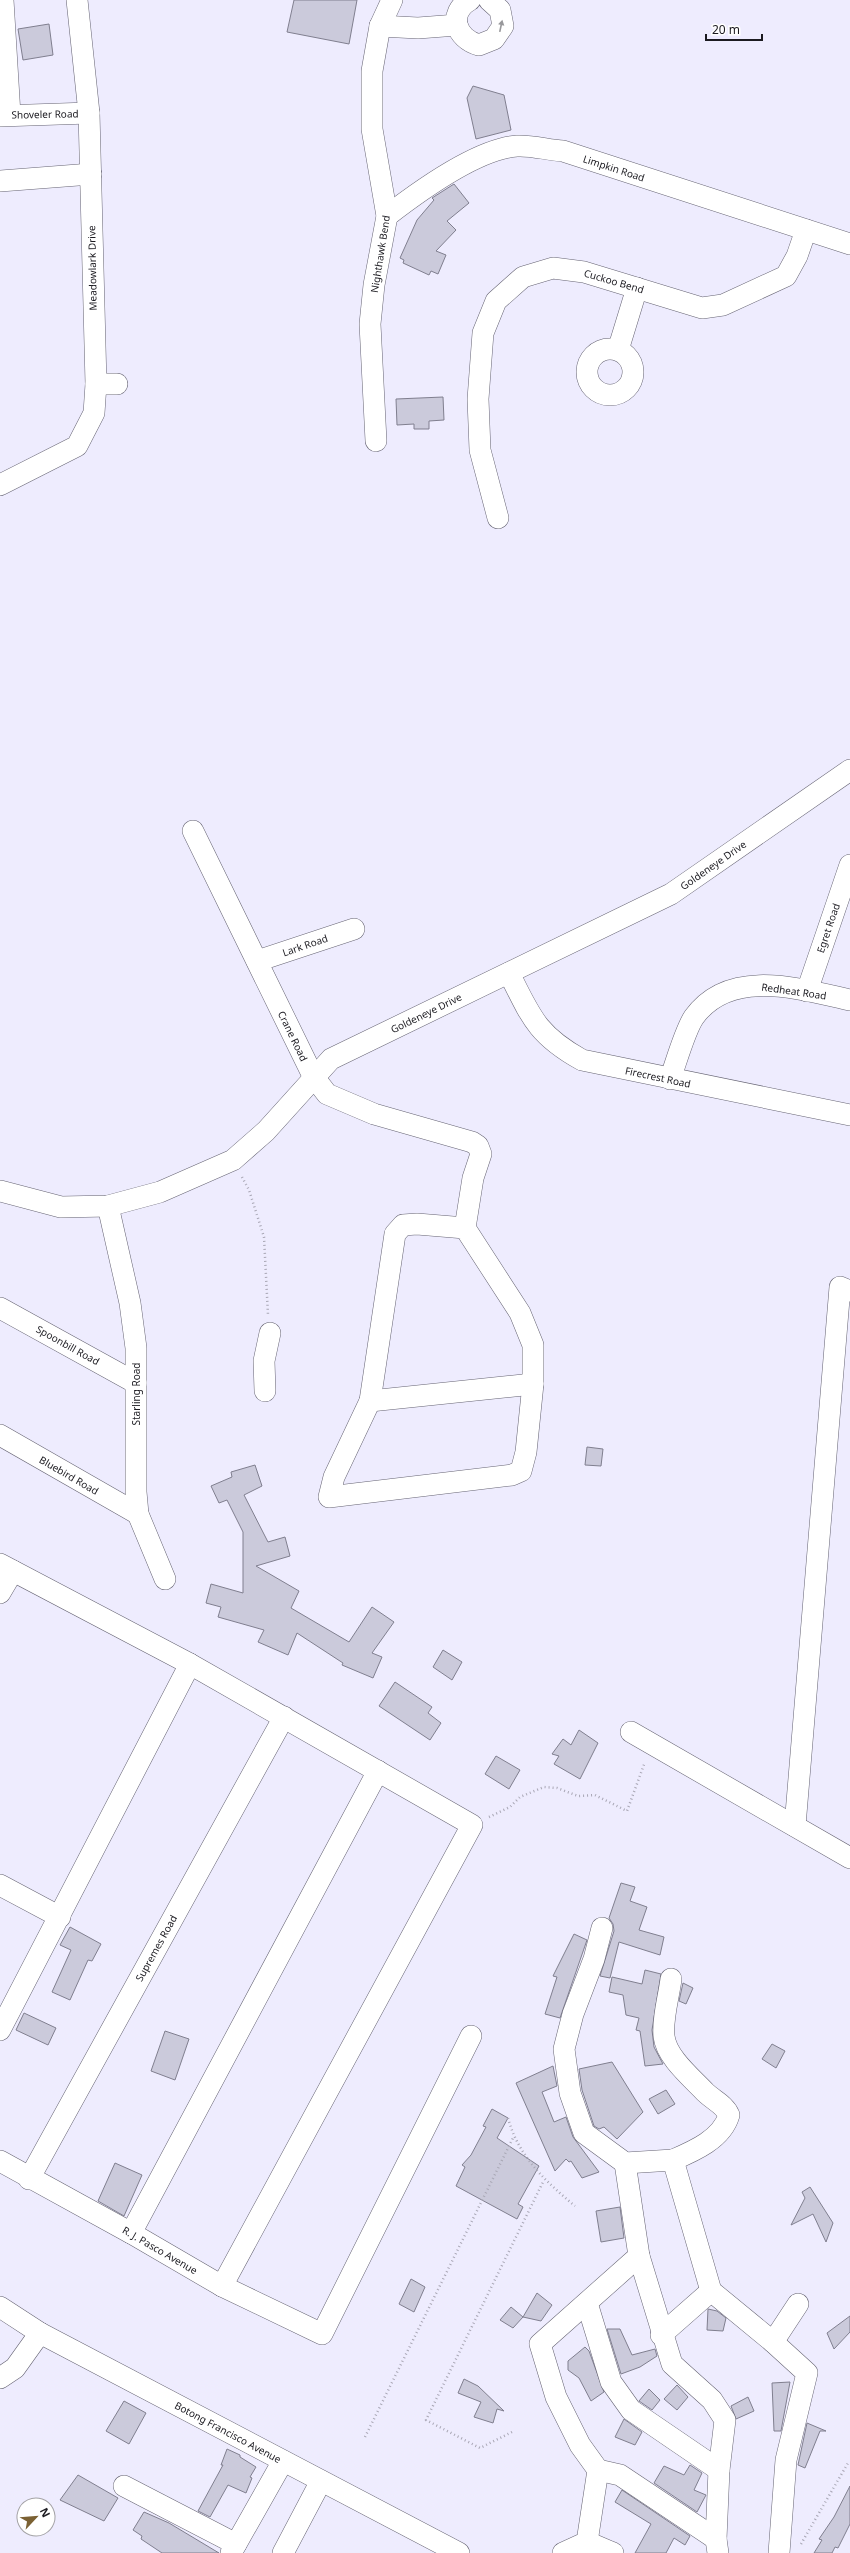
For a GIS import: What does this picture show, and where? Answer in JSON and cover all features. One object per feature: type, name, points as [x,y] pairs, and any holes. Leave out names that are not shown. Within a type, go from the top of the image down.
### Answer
[{"type":"street","points":[[3,0],[5,115]]},
{"type":"street","name":"Meadowlark Drive","points":[[0,485],[77,446],[94,413],[96,384],[89,113],[77,0]]},
{"type":"street","name":"Nighthawk Bend","points":[[376,441],[370,324],[374,285],[387,216],[372,129],[372,71],[380,26],[392,0]]},
{"type":"street","points":[[470,0],[460,9],[457,25],[459,32],[471,43],[479,45],[494,39],[500,33],[503,18],[498,7],[489,0]]},
{"type":"street","points":[[380,26],[418,28],[457,25]]},
{"type":"street","name":"Shoveler Road","points":[[5,115],[89,113]]},
{"type":"street","name":"Limpkin Road","points":[[387,216],[408,200],[475,158],[516,146],[563,151],[850,244]]},
{"type":"street","points":[[0,181],[91,174]]},
{"type":"street","name":"Cuckoo Bend","points":[[498,518],[480,450],[478,399],[483,333],[496,301],[523,277],[553,268],[584,272],[702,308],[723,305],[786,276],[797,256],[806,230]]},
{"type":"street","points":[[618,350],[637,288]]},
{"type":"street","points":[[96,384],[117,384]]},
{"type":"street","name":"Goldeneye Drive","points":[[0,1191],[61,1207],[108,1206],[160,1192],[233,1160],[266,1131],[313,1076],[331,1059],[671,894],[848,776]]},
{"type":"street","name":"Crane Road","points":[[193,831],[313,1076],[326,1094],[374,1114],[472,1142],[478,1146],[481,1154],[473,1178],[465,1228]]},
{"type":"street","name":"Egret Road","points":[[807,991],[850,865]]},
{"type":"street","name":"Lark Road","points":[[257,961],[354,929]]},
{"type":"street","name":"Firecrest Road","points":[[509,973],[536,1024],[558,1047],[582,1060],[850,1115]]},
{"type":"street","name":"Redheat Road","points":[[670,1079],[694,1018],[711,998],[736,989],[760,984],[807,991],[850,1000]]},
{"type":"street","name":"Starling Road","points":[[108,1206],[130,1303],[136,1348],[136,1492],[138,1514],[165,1579]]},
{"type":"street","points":[[417,1224],[465,1228],[520,1313],[534,1345],[533,1384],[526,1452],[521,1471],[512,1475],[329,1497],[334,1476],[370,1401],[395,1234],[403,1225],[417,1224]]},
{"type":"street","points":[[795,1826],[840,1287],[850,1291]]},
{"type":"street","name":"Spoonbill Road","points":[[0,1308],[136,1383]]},
{"type":"street","points":[[265,1391],[264,1361],[270,1333]]},
{"type":"street","points":[[370,1401],[533,1384]]},
{"type":"street","name":"Bluebird Road","points":[[0,1436],[138,1514]]},
{"type":"street","points":[[0,1594],[6,1567],[190,1664],[472,1825],[222,2286]]},
{"type":"street","points":[[0,2030],[190,1664]]},
{"type":"street","name":"Supremes Road","points":[[29,2179],[284,1717]]},
{"type":"street","points":[[631,1732],[850,1858]]},
{"type":"street","points":[[132,2233],[378,1771]]},
{"type":"street","points":[[0,1885],[60,1917]]},
{"type":"street","points":[[602,1928],[594,1959],[573,2014],[564,2049],[570,2093],[584,2133],[625,2163],[673,2160],[690,2153],[719,2133],[729,2116],[727,2110],[706,2093],[683,2069],[671,2053],[664,2037],[671,1979]]},
{"type":"street","name":"R. J. Pasco Avenue","points":[[0,2161],[29,2179],[132,2233],[222,2286],[322,2334],[471,2036]]},
{"type":"street","points":[[673,2160],[711,2291],[773,2342],[807,2373],[786,2460],[779,2553]]},
{"type":"street","points":[[625,2163],[639,2256],[661,2335],[672,2364],[712,2400],[725,2420],[720,2470],[717,2546]]},
{"type":"street","points":[[639,2256],[540,2344],[556,2397],[580,2444],[598,2470],[620,2475],[717,2546]]},
{"type":"street","points":[[661,2335],[711,2291]]},
{"type":"street","points":[[587,2303],[611,2382],[631,2410],[720,2470]]},
{"type":"street","points":[[773,2342],[798,2304]]},
{"type":"street","name":"Botong Francisco Avenue","points":[[0,2307],[40,2333],[459,2553]]},
{"type":"street","points":[[0,2378],[15,2368],[40,2333]]},
{"type":"street","points":[[124,2486],[233,2548],[283,2461]]},
{"type":"street","points":[[587,2542],[598,2470]]},
{"type":"street","points":[[283,2553],[321,2481]]},
{"type":"street","points":[[563,2553],[587,2542],[614,2553]]},
{"type":"path","points":[[233,1160],[249,1190],[264,1237],[266,1295],[270,1333]]},
{"type":"path","points":[[472,1825],[510,1807],[520,1797],[544,1787],[557,1788],[578,1796],[595,1795],[627,1812],[643,1764],[655,1746]]},
{"type":"path","points":[[508,2118],[513,2138],[544,2180],[575,2206]]},
{"type":"path","points":[[365,2437],[513,2138]]},
{"type":"path","points":[[512,2432],[480,2448],[426,2420],[544,2180]]},
{"type":"path","points":[[800,2546],[848,2463]]},
{"type":"building","points":[[294,0],[357,0],[349,44],[287,32]]},
{"type":"building","points":[[49,24],[53,55],[23,60],[18,29]]},
{"type":"building","points":[[473,86],[504,95],[511,130],[476,139],[467,98]]},
{"type":"building","points":[[454,184],[469,203],[447,221],[456,230],[436,251],[446,255],[438,274],[431,271],[429,275],[403,263],[404,260],[400,258],[417,220],[434,200],[432,198]]},
{"type":"building","points":[[443,397],[444,420],[429,421],[429,429],[414,429],[414,424],[397,425],[396,399]]},
{"type":"building","points":[[587,1447],[603,1449],[601,1466],[585,1465]]},
{"type":"building","points":[[255,1465],[262,1486],[244,1495],[268,1542],[285,1537],[290,1556],[256,1566],[299,1591],[291,1608],[349,1642],[372,1607],[394,1622],[372,1653],[382,1657],[373,1678],[342,1665],[343,1663],[297,1633],[288,1655],[258,1642],[264,1630],[218,1617],[221,1607],[206,1603],[211,1584],[243,1593],[243,1532],[227,1500],[219,1503],[211,1486],[232,1477],[231,1472]]},
{"type":"building","points":[[443,1650],[462,1662],[452,1680],[433,1667]]},
{"type":"building","points":[[395,1682],[432,1707],[428,1713],[441,1723],[430,1740],[379,1706]]},
{"type":"building","points":[[579,1730],[598,1743],[580,1779],[554,1764],[559,1756],[552,1754],[563,1739],[571,1745]]},
{"type":"building","points":[[496,1756],[520,1770],[509,1789],[485,1774]]},
{"type":"building","points":[[621,1883],[635,1887],[630,1901],[647,1907],[639,1930],[664,1937],[660,1955],[619,1942],[610,1978],[600,1976],[614,1931],[613,1924],[609,1918]]},
{"type":"building","points":[[70,1927],[101,1944],[92,1961],[88,1960],[70,2000],[52,1992],[71,1950],[60,1945]]},
{"type":"building","points":[[574,1934],[587,1940],[560,2018],[545,2014],[557,1977],[553,1976]]},
{"type":"building","points":[[645,1970],[661,1974],[652,2030],[654,2047],[663,2064],[645,2066],[640,2031],[636,2030],[639,2018],[626,2015],[623,1995],[609,1992],[612,1977],[642,1984]]},
{"type":"building","points":[[683,1983],[693,1988],[686,2004],[679,2001]]},
{"type":"building","points":[[24,2013],[56,2028],[48,2045],[16,2030]]},
{"type":"building","points":[[165,2031],[189,2039],[175,2080],[151,2071]]},
{"type":"building","points":[[772,2044],[785,2051],[776,2068],[762,2059]]},
{"type":"building","points":[[612,2062],[643,2112],[617,2139],[604,2127],[599,2129],[594,2126],[582,2090],[579,2069]]},
{"type":"building","points":[[553,2066],[557,2086],[542,2092],[554,2122],[566,2117],[573,2137],[599,2172],[582,2178],[571,2161],[569,2162],[566,2159],[555,2171],[516,2083]]},
{"type":"building","points":[[666,2090],[675,2104],[658,2114],[649,2099]]},
{"type":"building","points":[[492,2109],[508,2118],[497,2138],[539,2166],[518,2204],[523,2207],[517,2219],[456,2186],[465,2167],[462,2165],[471,2155],[486,2127],[483,2126]]},
{"type":"building","points":[[115,2163],[142,2175],[124,2216],[98,2201]]},
{"type":"building","points":[[810,2187],[833,2223],[826,2242],[813,2214],[791,2225],[805,2198],[802,2192]]},
{"type":"building","points":[[620,2207],[624,2238],[601,2242],[596,2211]]},
{"type":"building","points":[[411,2279],[425,2287],[414,2312],[399,2304]]},
{"type":"building","points":[[537,2293],[552,2305],[541,2321],[523,2317]]},
{"type":"building","points":[[511,2307],[523,2317],[513,2328],[500,2320]]},
{"type":"building","points":[[708,2309],[717,2311],[726,2318],[723,2331],[707,2330]]},
{"type":"building","points":[[850,2316],[850,2332],[834,2349],[827,2333]]},
{"type":"building","points":[[607,2329],[620,2329],[632,2355],[655,2349],[657,2356],[640,2367],[621,2374]]},
{"type":"building","points":[[585,2347],[589,2351],[604,2392],[591,2401],[579,2378],[568,2370],[568,2361]]},
{"type":"building","points":[[464,2379],[478,2386],[504,2411],[497,2409],[493,2423],[474,2417],[481,2402],[458,2393]]},
{"type":"building","points":[[790,2382],[781,2431],[774,2431],[772,2383]]},
{"type":"building","points":[[677,2385],[688,2397],[677,2410],[664,2399]]},
{"type":"building","points":[[649,2389],[660,2400],[652,2410],[639,2401]]},
{"type":"building","points":[[748,2397],[754,2411],[736,2419],[731,2406]]},
{"type":"building","points":[[124,2401],[146,2413],[129,2444],[106,2431]]},
{"type":"building","points":[[624,2419],[642,2432],[635,2445],[615,2437]]},
{"type":"building","points":[[807,2423],[826,2431],[820,2431],[805,2468],[798,2465]]},
{"type":"building","points":[[227,2449],[240,2455],[240,2457],[256,2467],[250,2477],[252,2478],[246,2493],[228,2485],[210,2517],[198,2511],[223,2465],[221,2465]]},
{"type":"building","points":[[690,2465],[702,2473],[694,2490],[706,2495],[697,2512],[654,2483],[664,2466],[684,2475]]},
{"type":"building","points":[[78,2475],[118,2498],[104,2521],[60,2500]]},
{"type":"building","points":[[850,2486],[850,2524],[838,2548],[835,2547],[832,2553],[814,2553],[822,2540],[819,2539],[834,2517]]},
{"type":"building","points":[[622,2490],[690,2536],[685,2545],[674,2538],[666,2553],[635,2553],[651,2524],[615,2502]]},
{"type":"building","points":[[144,2512],[169,2523],[219,2553],[162,2553],[141,2539],[142,2536],[133,2530]]}]
